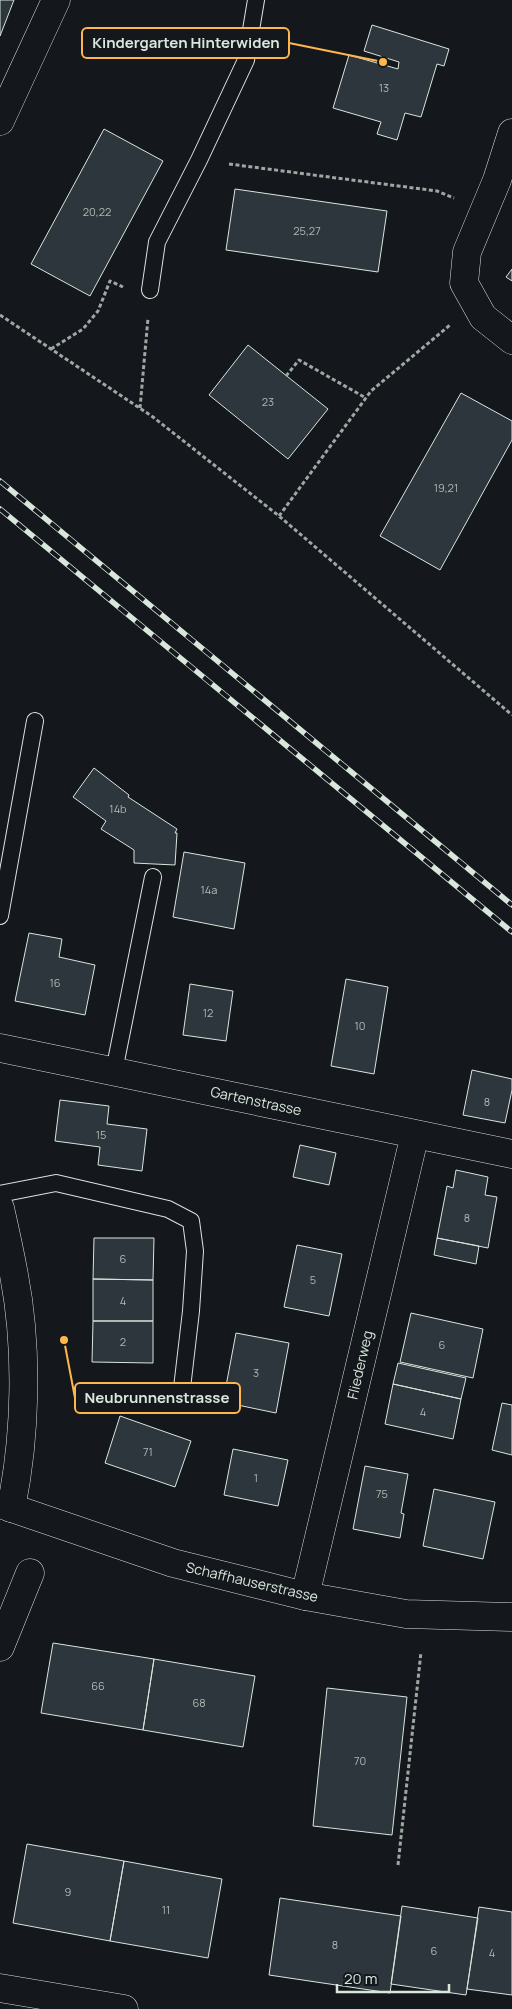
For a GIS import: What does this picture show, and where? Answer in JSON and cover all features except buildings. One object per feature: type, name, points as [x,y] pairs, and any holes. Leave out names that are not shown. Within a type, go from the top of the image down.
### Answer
[{"type":"street","points":[[0,121],[56,0]]},
{"type":"street","points":[[512,133],[486,209],[467,252],[464,283],[483,317],[512,340]]},
{"type":"street","name":"Gartenstrasse","points":[[0,1048],[512,1154]]},
{"type":"street","name":"Fliederweg","points":[[305,1596],[415,1134]]},
{"type":"street","points":[[0,1208],[15,1277],[23,1362],[21,1441],[18,1473],[6,1506]]},
{"type":"street","name":"Schaffhauserstrasse","points":[[6,1506],[173,1563],[305,1596],[406,1614],[512,1617]]},
{"type":"street","points":[[0,1647],[30,1573]]},
{"type":"street","points":[[0,1988],[124,2009]]},
{"type":"lane","points":[[150,290],[157,242],[199,160],[246,60],[256,0]]},
{"type":"lane","points":[[0,916],[34,721]]},
{"type":"lane","points":[[114,1071],[153,876]]},
{"type":"lane","points":[[0,1194],[56,1183],[168,1209],[191,1221],[195,1251],[192,1311],[180,1405]]},
{"type":"path","points":[[199,160],[437,191],[486,209]]},
{"type":"path","points":[[52,349],[83,329],[98,311],[110,281],[140,295],[150,290]]},
{"type":"path","points":[[140,408],[150,290]]},
{"type":"path","points":[[279,516],[371,391],[476,304]]},
{"type":"path","points":[[0,315],[140,408],[279,516],[512,715]]},
{"type":"path","points":[[286,376],[299,360],[366,398]]},
{"type":"path","points":[[398,1866],[421,1652]]},
{"type":"railway","points":[[0,481],[512,905]]},
{"type":"railway","points":[[0,509],[512,932]]},
{"type":"place","name":"Kindergarten Hinterwiden","points":[[383,62]]},
{"type":"place","name":"Neubrunnenstrasse","points":[[64,1340]]}]
